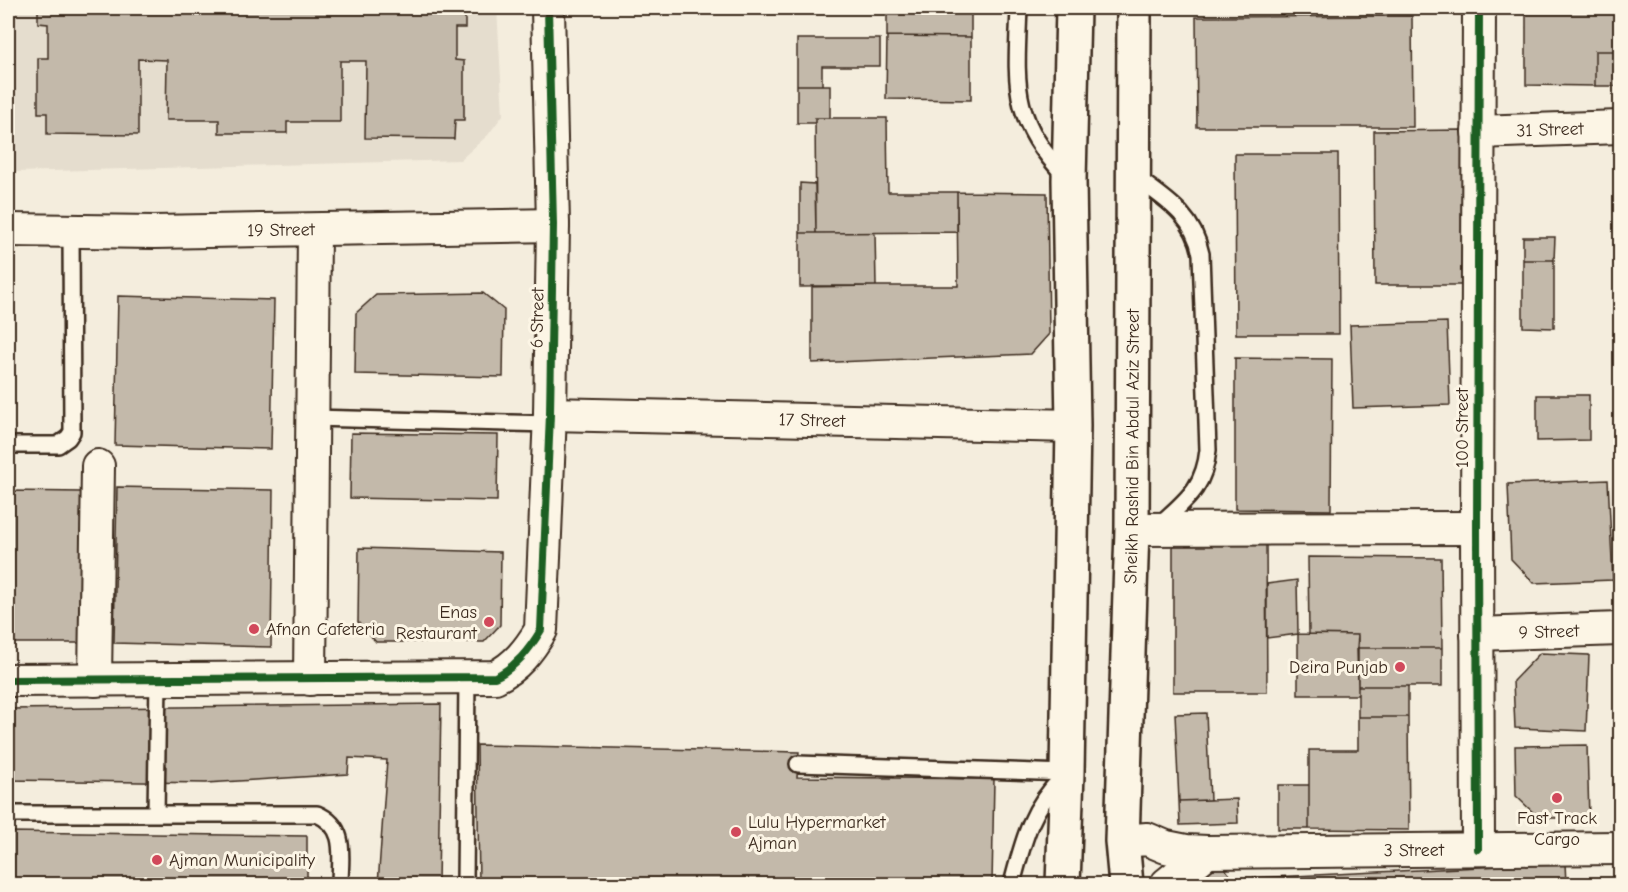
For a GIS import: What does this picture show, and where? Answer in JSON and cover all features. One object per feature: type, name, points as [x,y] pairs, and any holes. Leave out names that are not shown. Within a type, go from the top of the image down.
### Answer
[{"type":"main road","points":[[1063,885],[1073,426],[1069,180],[1073,8]]},
{"type":"main road","name":"Sheikh Rashid Bin Abdul Aziz Street","points":[[1126,885],[1122,841],[1143,529],[1134,175],[1134,8]]},
{"type":"street","name":"6 Street","points":[[467,678],[495,676],[504,672],[516,664],[541,630],[550,419],[553,225],[548,8]]},
{"type":"street","name":"100 Street","points":[[1478,849],[1479,8]]},
{"type":"street","name":"31 Street","points":[[1478,132],[1620,127]]},
{"type":"street","name":"19 Street","points":[[8,230],[153,232],[553,225]]},
{"type":"street","points":[[310,679],[314,230]]},
{"type":"street","name":"17 Street","points":[[550,419],[1073,426]]},
{"type":"street","points":[[95,680],[98,466]]},
{"type":"street","points":[[1143,529],[1477,528]]},
{"type":"street","name":"9 Street","points":[[1477,634],[1620,629]]},
{"type":"street","points":[[8,680],[467,678]]},
{"type":"street","name":"3 Street","points":[[1122,841],[1147,839],[1166,847],[1207,852],[1620,848]]},
{"type":"street","points":[[1167,885],[1207,852]]},
{"type":"lane","points":[[1019,8],[1016,71],[1018,92],[1025,119],[1049,160],[1069,180]]},
{"type":"lane","points":[[1134,175],[1188,219],[1199,242],[1209,450],[1202,480],[1194,492],[1143,529]]},
{"type":"lane","points":[[8,445],[58,445],[72,432],[72,231]]},
{"type":"lane","points":[[312,418],[550,419]]},
{"type":"lane","points":[[465,885],[467,678]]},
{"type":"lane","points":[[156,814],[158,679]]},
{"type":"lane","points":[[798,764],[1067,773]]},
{"type":"lane","points":[[1011,885],[1028,826],[1051,789],[1067,773]]},
{"type":"lane","points":[[8,814],[317,814],[333,824],[339,835],[340,885]]},
{"type":"shaded area","points":[[8,8],[497,8],[503,115],[488,135],[460,160],[15,172],[15,62],[8,62]]},
{"type":"building","points":[[38,8],[465,8],[465,28],[455,28],[455,60],[464,61],[464,120],[455,120],[454,139],[365,138],[366,61],[340,61],[340,122],[287,122],[287,133],[219,133],[219,120],[166,120],[167,60],[138,59],[138,135],[47,134],[47,113],[38,113],[38,58],[48,58],[48,24],[38,23]]},
{"type":"building","points":[[887,8],[971,8],[971,37],[887,36]]},
{"type":"building","points":[[1526,8],[1620,8],[1620,51],[1595,51],[1595,86],[1526,85]]},
{"type":"building","points":[[1412,16],[1413,127],[1197,127],[1196,17]]},
{"type":"building","points":[[887,36],[971,37],[971,100],[886,99]]},
{"type":"building","points":[[797,39],[880,39],[880,66],[822,66],[822,85],[797,85]]},
{"type":"building","points":[[1595,51],[1620,51],[1620,86],[1595,86]]},
{"type":"building","points":[[797,85],[830,85],[830,118],[815,118],[815,123],[797,123]]},
{"type":"building","points":[[815,118],[887,118],[888,192],[957,192],[957,232],[816,233]]},
{"type":"building","points":[[1463,130],[1464,285],[1375,285],[1374,131]]},
{"type":"building","points":[[1235,154],[1338,154],[1339,334],[1236,334]]},
{"type":"building","points":[[800,183],[815,184],[816,233],[800,233]]},
{"type":"building","points":[[957,192],[1047,193],[1049,334],[1031,354],[812,363],[812,286],[958,286]]},
{"type":"building","points":[[800,233],[875,233],[876,286],[800,287]]},
{"type":"building","points":[[1523,237],[1555,237],[1554,260],[1523,260]]},
{"type":"building","points":[[1523,260],[1554,260],[1554,328],[1523,327]]},
{"type":"building","points":[[483,293],[504,310],[503,377],[355,374],[356,313],[376,295]]},
{"type":"building","points":[[118,296],[274,300],[271,449],[115,445]]},
{"type":"building","points":[[1447,322],[1450,405],[1353,408],[1350,325]]},
{"type":"building","points":[[1235,358],[1332,359],[1331,510],[1235,509]]},
{"type":"building","points":[[1537,395],[1589,395],[1589,440],[1537,441]]},
{"type":"building","points":[[351,433],[498,435],[497,501],[350,498]]},
{"type":"building","points":[[1608,480],[1613,580],[1534,583],[1511,559],[1508,484]]},
{"type":"building","points":[[117,487],[273,490],[271,647],[114,643]]},
{"type":"building","points":[[8,491],[82,492],[83,643],[8,643]]},
{"type":"building","points":[[1173,542],[1266,542],[1267,692],[1173,692]]},
{"type":"building","points":[[359,548],[501,552],[500,625],[484,642],[376,642],[358,622]]},
{"type":"building","points":[[1308,557],[1441,558],[1442,648],[1357,648],[1358,635],[1309,634]]},
{"type":"building","points":[[1297,580],[1298,634],[1267,638],[1267,584]]},
{"type":"building","points":[[1298,634],[1358,635],[1358,695],[1298,695]]},
{"type":"building","name":"Deira Punjab","points":[[1357,648],[1442,648],[1442,686],[1358,686]]},
{"type":"building","points":[[1540,653],[1589,655],[1586,731],[1515,728],[1513,681]]},
{"type":"building","points":[[1358,686],[1408,686],[1408,717],[1358,717]]},
{"type":"building","points":[[441,704],[438,884],[378,884],[387,760],[349,758],[348,774],[206,783],[8,780],[8,709]]},
{"type":"building","points":[[1206,713],[1210,800],[1179,801],[1175,714]]},
{"type":"building","points":[[1358,717],[1408,717],[1409,830],[1309,829],[1309,750],[1358,750]]},
{"type":"building","name":"Lulu Hypermarket Ajman","points":[[477,745],[799,752],[797,777],[994,779],[992,884],[479,884]]},
{"type":"building","points":[[1587,745],[1589,818],[1539,818],[1516,796],[1515,746]]},
{"type":"building","points":[[1278,785],[1309,785],[1309,829],[1278,829]]},
{"type":"building","points":[[1237,799],[1238,823],[1180,825],[1179,801]]},
{"type":"building","name":"Ajman Municipality","points":[[8,832],[307,836],[307,884],[8,884]]},
{"type":"building","points":[[1219,861],[1233,879],[1565,863],[1566,884],[1190,884]]},
{"type":"cycle path","points":[[8,680],[495,677],[516,663],[527,651],[541,630],[550,414],[553,225],[548,8]]},
{"type":"cycle path","points":[[1478,849],[1479,8]]},
{"type":"place","name":"Enas Restaurant","points":[[489,622]]},
{"type":"place","name":"Afnan Cafeteria","points":[[254,629]]},
{"type":"place","name":"Deira Punjab","points":[[1400,667]]},
{"type":"place","name":"Fast Track Cargo","points":[[1557,798]]},
{"type":"place","name":"Lulu Hypermarket Ajman","points":[[736,832]]},
{"type":"place","name":"Ajman Municipality","points":[[157,860]]}]
